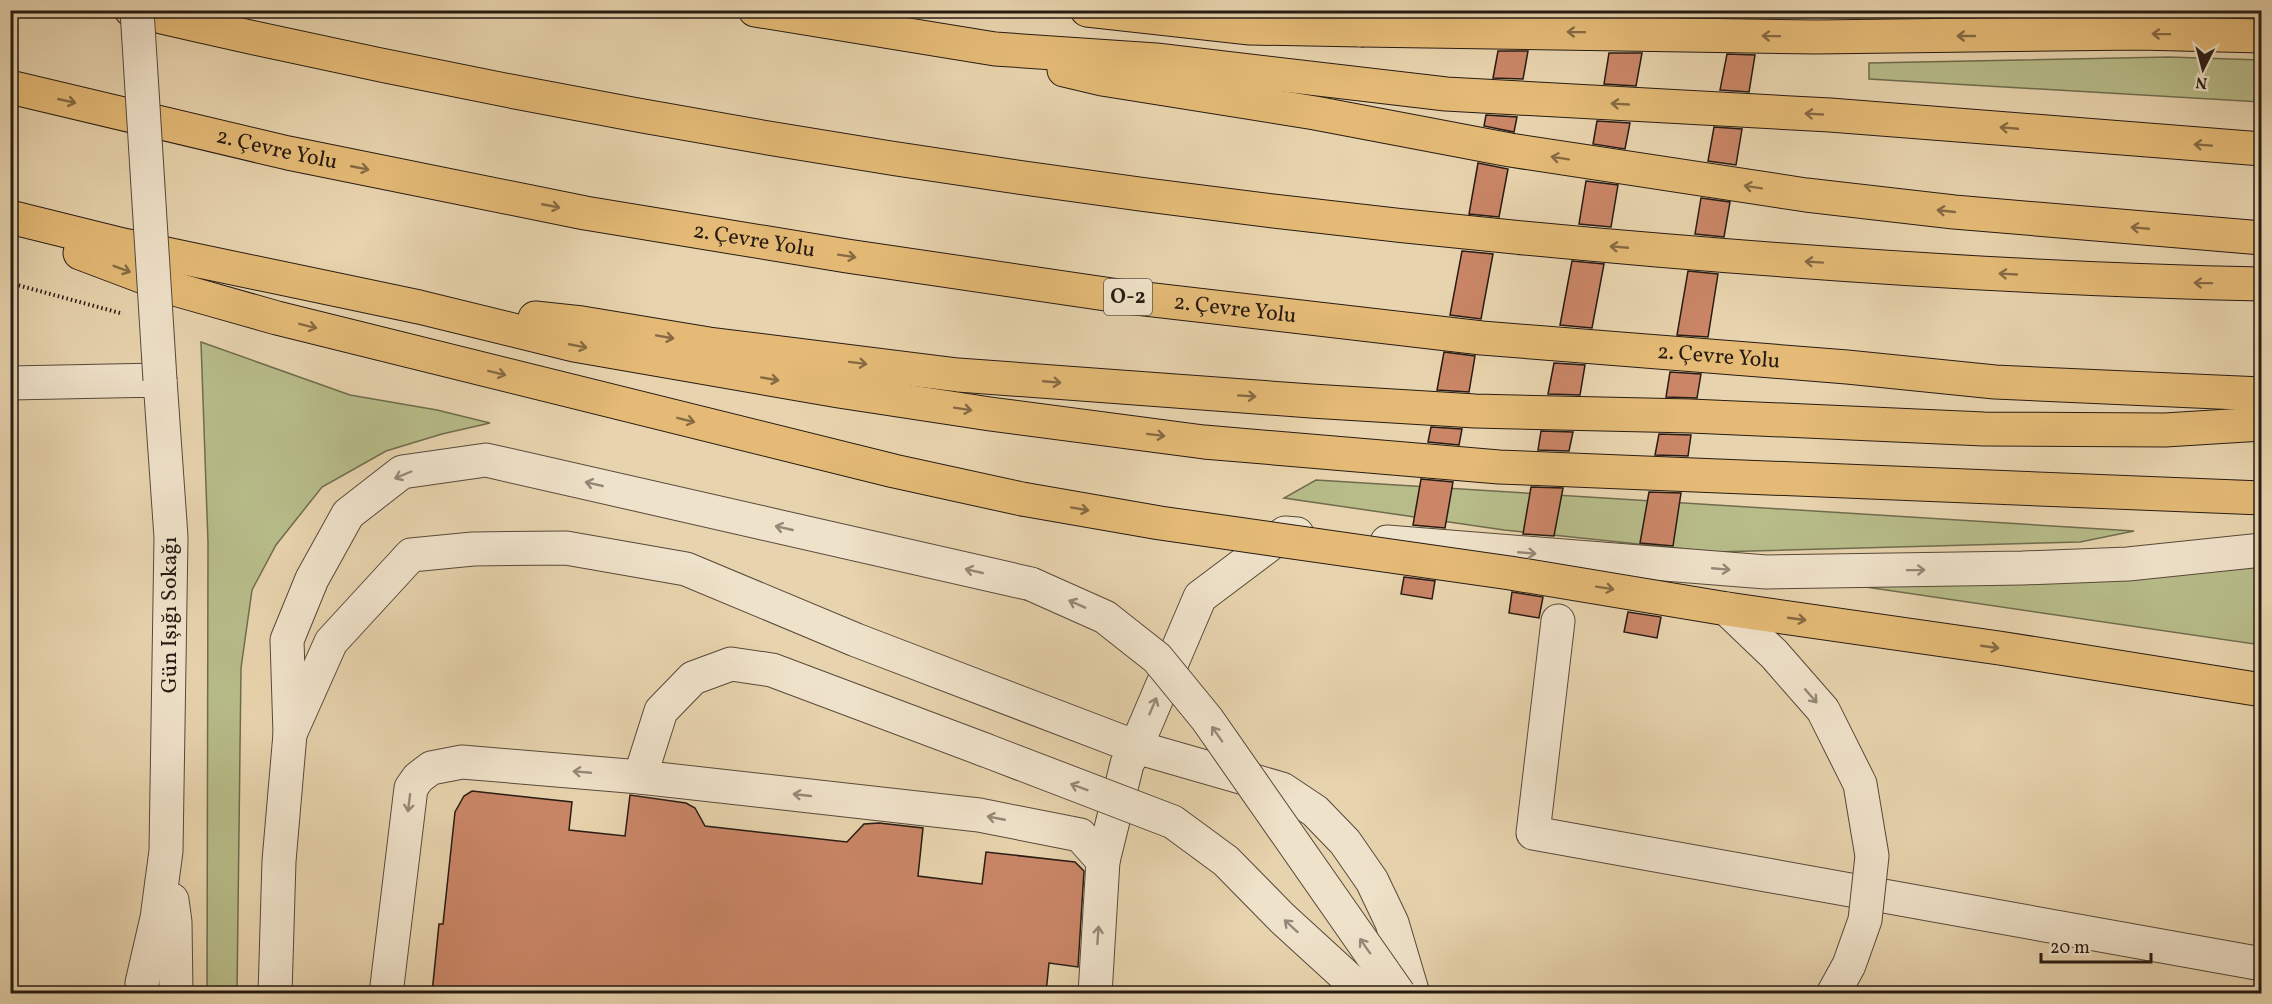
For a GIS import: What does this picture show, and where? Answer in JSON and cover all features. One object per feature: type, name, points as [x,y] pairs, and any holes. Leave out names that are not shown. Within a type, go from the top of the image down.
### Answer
[{"type":"highway","points":[[131,10],[371,65],[603,110],[1102,190],[1359,221],[1786,261],[2139,282],[2262,284]]},
{"type":"highway","points":[[755,10],[995,49],[1156,60],[1446,94],[1830,115],[2262,149]]},
{"type":"highway","points":[[1087,10],[1250,28],[1816,37],[2138,33],[2262,36]]},
{"type":"highway","points":[[995,49],[1044,65],[1102,79],[1315,113],[1510,150],[1806,195],[2018,218],[2262,238]]},
{"type":"highway","name":"2. Çevre Yolu","points":[[10,87],[288,153],[585,213],[847,256],[1119,296],[1482,338],[1846,367],[1995,382],[2262,394]]},
{"type":"highway","points":[[11,217],[134,248],[419,307],[574,345],[827,389],[990,414],[1216,443],[1521,468],[2262,498]]},
{"type":"highway","points":[[11,217],[74,251],[178,290],[277,318],[882,469],[1022,499],[1172,525],[1510,573],[1727,609],[1999,648],[2262,690]]},
{"type":"highway","points":[[419,307],[582,323],[709,344],[958,375],[1346,403],[1474,411],[1691,416],[1984,429],[2165,430],[2262,424]]},
{"type":"street","name":"Gün Işığı Sokağı","points":[[137,10],[171,537],[166,851],[157,918],[142,983],[142,993]]},
{"type":"street","points":[[10,383],[160,380]]},
{"type":"street","points":[[275,993],[279,861],[290,734],[287,640],[312,579],[348,514],[402,472],[486,460],[1031,584],[1105,617],[1157,658],[1207,719],[1399,993]]},
{"type":"street","points":[[1095,993],[1103,861],[1127,764],[1200,597],[1285,533],[1766,572],[2128,564],[2262,550]]},
{"type":"street","points":[[290,734],[331,642],[411,555],[473,549],[566,548],[686,569],[856,640],[1136,747],[1282,789],[1315,811],[1345,842],[1372,881],[1392,923],[1413,993]]},
{"type":"street","points":[[1727,609],[1774,654],[1823,710],[1860,784],[1872,856],[1865,920],[1849,965],[1833,993]]},
{"type":"street","points":[[1558,621],[1533,833],[2262,964]]},
{"type":"street","points":[[640,777],[660,711],[693,678],[731,664],[772,670],[1173,822],[1226,861],[1282,918],[1365,993]]},
{"type":"street","points":[[386,993],[411,788],[418,778],[431,768],[462,762],[640,777],[979,815],[1080,835],[1103,861]]},
{"type":"street","name":"Gün Işığı Sokağı","points":[[166,851],[175,922],[176,993]]},
{"type":"path","points":[[10,283],[156,324]]},
{"type":"green space","points":[[2169,57],[2261,60],[2261,102],[1869,79],[1869,63]]},
{"type":"green space","points":[[201,342],[350,395],[437,410],[490,423],[442,434],[386,451],[322,487],[276,545],[252,590],[241,668],[237,993],[207,993],[208,543]]},
{"type":"green space","points":[[1316,480],[2134,531],[2080,542],[1714,552],[1504,530],[1284,498]]},
{"type":"green space","points":[[2261,567],[2261,645],[1859,586]]},
{"type":"building","points":[[1505,10],[1536,10],[1535,14],[1504,13]]},
{"type":"building","points":[[1617,10],[1650,10],[1649,16],[1616,15]]},
{"type":"building","points":[[1734,10],[1762,10],[1761,17],[1733,17]]},
{"type":"building","points":[[1498,51],[1528,51],[1523,79],[1493,78]]},
{"type":"building","points":[[1609,53],[1642,53],[1636,86],[1604,84]]},
{"type":"building","points":[[1727,54],[1755,55],[1749,92],[1720,90]]},
{"type":"building","points":[[1486,115],[1517,117],[1514,132],[1484,126]]},
{"type":"building","points":[[1597,121],[1630,123],[1625,149],[1593,144]]},
{"type":"building","points":[[1714,127],[1742,129],[1736,165],[1708,161]]},
{"type":"building","points":[[1478,163],[1508,169],[1499,217],[1469,214]]},
{"type":"building","points":[[1586,181],[1618,185],[1611,227],[1579,224]]},
{"type":"building","points":[[1701,198],[1730,202],[1724,237],[1695,234]]},
{"type":"building","points":[[1462,251],[1493,254],[1481,319],[1450,315]]},
{"type":"building","points":[[1572,261],[1604,264],[1592,328],[1560,325]]},
{"type":"building","points":[[1688,271],[1718,274],[1708,337],[1677,335]]},
{"type":"building","points":[[1444,352],[1475,356],[1469,392],[1437,390]]},
{"type":"building","points":[[1554,363],[1585,365],[1580,395],[1548,394]]},
{"type":"building","points":[[1670,372],[1701,374],[1697,398],[1666,397]]},
{"type":"building","points":[[1431,427],[1462,429],[1459,445],[1428,442]]},
{"type":"building","points":[[1541,431],[1573,432],[1569,451],[1538,450]]},
{"type":"building","points":[[1659,434],[1691,435],[1688,456],[1655,455]]},
{"type":"building","points":[[1421,479],[1453,482],[1445,528],[1413,525]]},
{"type":"building","points":[[1531,487],[1563,488],[1554,536],[1523,534]]},
{"type":"building","points":[[1649,492],[1681,493],[1673,546],[1640,543]]},
{"type":"building","points":[[1404,577],[1435,581],[1432,599],[1401,594]]},
{"type":"building","points":[[1512,592],[1543,597],[1539,618],[1509,613]]},
{"type":"building","points":[[1628,612],[1661,617],[1657,638],[1624,632]]},
{"type":"building","points":[[472,791],[572,802],[569,830],[625,836],[630,795],[686,803],[695,808],[705,826],[847,842],[864,824],[879,823],[923,828],[918,876],[982,884],[986,852],[1075,862],[1084,871],[1078,967],[1049,963],[1046,993],[432,993],[439,924],[443,924],[455,812],[464,796]]}]
